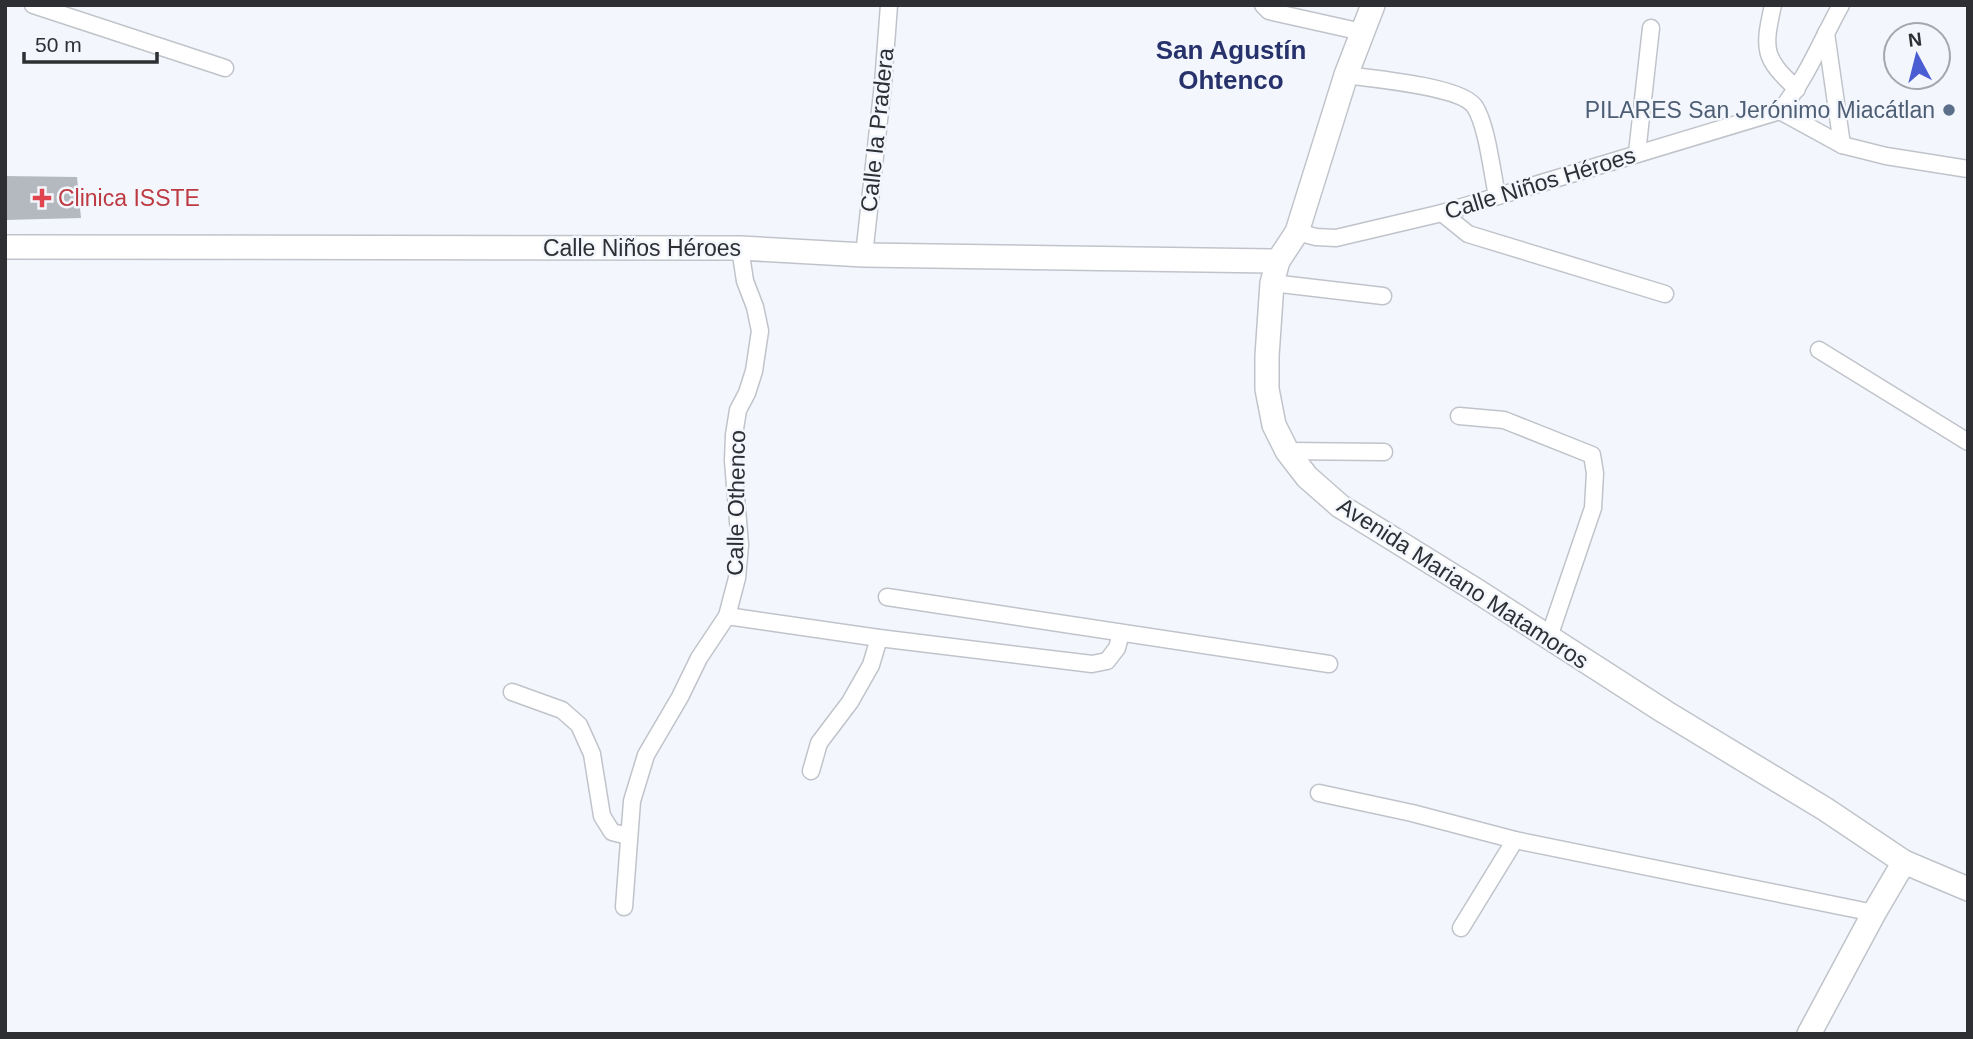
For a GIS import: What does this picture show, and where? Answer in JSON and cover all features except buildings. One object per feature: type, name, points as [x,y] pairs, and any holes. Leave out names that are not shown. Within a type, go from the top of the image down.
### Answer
[{"type":"street","points":[[33,5],[225,68]]},
{"type":"street","name":"Calle la Pradera","points":[[864,255],[889,5]]},
{"type":"street","name":"Avenida Mariano Matamoros","points":[[1373,5],[1346,75],[1297,232],[1278,261],[1272,283],[1267,389],[1274,425],[1287,451],[1307,477],[1340,506],[1665,712],[1825,808],[1904,862],[1968,889]]},
{"type":"street","points":[[1773,5],[1766,36],[1766,51],[1778,71],[1797,89]]},
{"type":"street","points":[[1841,5],[1825,33],[1811,67],[1780,111],[1842,145],[1886,156],[1968,169]]},
{"type":"street","points":[[1266,8],[1362,32]]},
{"type":"street","points":[[1637,153],[1650,28]]},
{"type":"street","points":[[1825,33],[1842,145]]},
{"type":"street","points":[[1346,75],[1441,89],[1465,97],[1474,104],[1480,117],[1497,196]]},
{"type":"street","name":"Calle Niños Héroes","points":[[1297,232],[1336,238],[1442,213],[1780,111]]},
{"type":"street","points":[[1442,213],[1468,234],[1665,294]]},
{"type":"street","name":"Calle Niños Héroes","points":[[5,247],[740,248],[864,255],[1278,261]]},
{"type":"street","name":"Calle Othenco","points":[[624,907],[632,801],[646,755],[699,658],[727,616],[737,578],[740,545],[733,461],[734,435],[738,410],[754,371],[760,331],[740,248]]},
{"type":"street","points":[[1272,283],[1383,296]]},
{"type":"street","points":[[1819,350],[1968,442]]},
{"type":"street","points":[[1459,416],[1504,420],[1592,455],[1595,474],[1593,508],[1549,638]]},
{"type":"street","points":[[1287,451],[1384,452]]},
{"type":"street","points":[[887,597],[1329,664]]},
{"type":"street","points":[[727,616],[1092,664],[1107,662],[1117,648],[1121,633]]},
{"type":"street","points":[[811,771],[818,744],[850,702],[871,665],[879,638]]},
{"type":"street","points":[[512,692],[562,710],[579,724],[592,754],[602,816],[612,832],[628,836]]},
{"type":"street","points":[[1319,793],[1412,813],[1515,840],[1874,913]]},
{"type":"street","points":[[1461,928],[1515,840]]},
{"type":"street","points":[[1809,1034],[1904,862]]},
{"type":"place","name":"PILARES San Jerónimo Miacátlan","points":[[1949,110]]},
{"type":"place","name":"Clinica ISSTE","points":[[42,198]]},
{"type":"district","name":"San Agustín Ohtenco","points":[[1231,65]]}]
